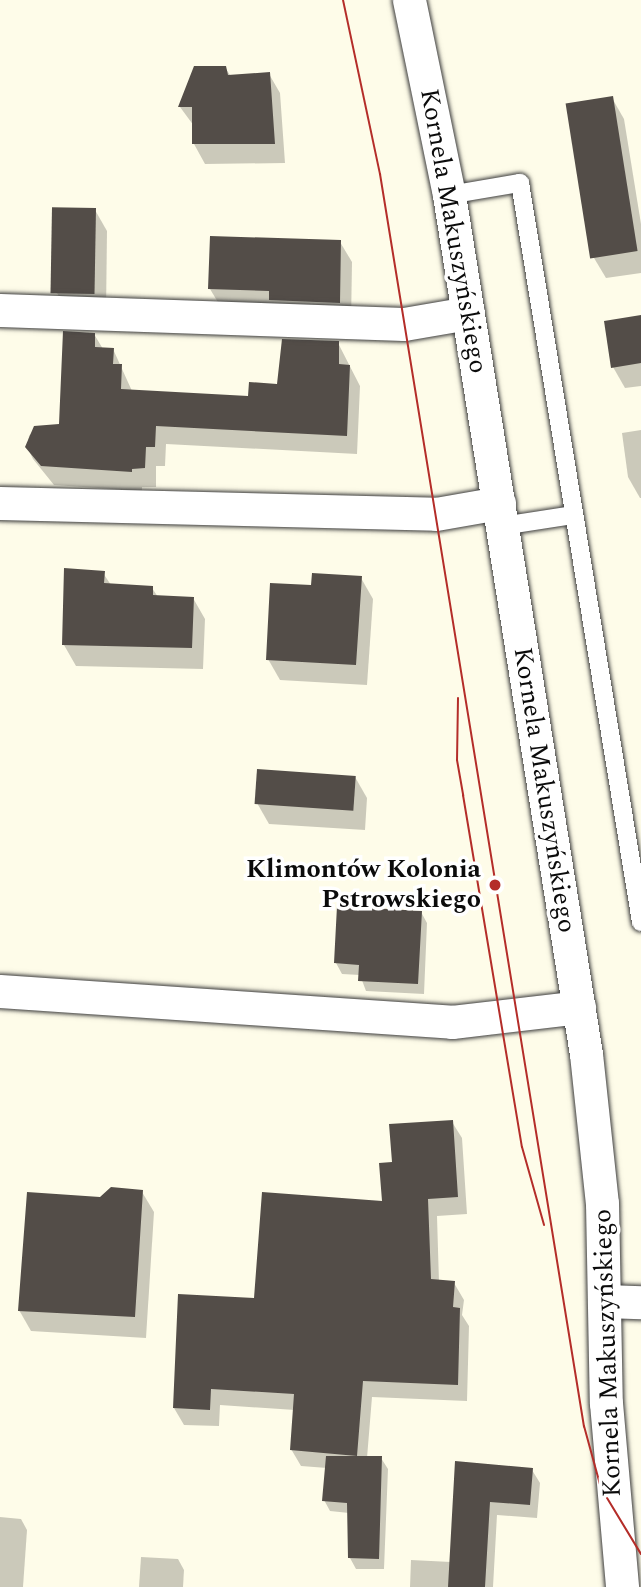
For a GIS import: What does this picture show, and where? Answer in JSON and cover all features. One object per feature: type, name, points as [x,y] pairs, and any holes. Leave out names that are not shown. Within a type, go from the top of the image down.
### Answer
[{"type":"street","name":"Kornela Makuszyńskiego","points":[[409,0],[449,195],[579,1007],[598,1153],[605,1301],[606,1403],[622,1587]]},
{"type":"street","points":[[0,310],[404,324],[468,313]]},
{"type":"street","points":[[0,503],[501,515]]},
{"type":"street","points":[[0,990],[452,1022],[579,1007]]},
{"type":"street","points":[[605,1301],[641,1302]]},
{"type":"lane","points":[[449,195],[520,183],[641,922]]},
{"type":"lane","points":[[501,515],[573,515]]},
{"type":"building","points":[[194,66],[226,66],[228,75],[270,72],[275,144],[192,144],[192,107],[178,107]]},
{"type":"building","points":[[613,96],[638,251],[590,259],[566,104]]},
{"type":"building","points":[[52,207],[96,208],[94,294],[51,293]]},
{"type":"building","points":[[210,236],[341,240],[340,303],[269,300],[269,291],[208,289]]},
{"type":"building","points":[[641,315],[641,363],[611,368],[604,321]]},
{"type":"building","points":[[63,331],[95,333],[95,347],[114,348],[113,364],[122,364],[121,389],[248,396],[249,382],[277,384],[282,339],[339,341],[339,364],[350,365],[347,436],[156,426],[155,447],[146,447],[145,468],[132,469],[132,472],[41,466],[25,447],[34,426],[59,424]]},
{"type":"building","points":[[64,568],[105,571],[104,583],[153,586],[153,595],[194,597],[192,648],[62,645]]},
{"type":"building","points":[[312,573],[362,576],[356,665],[266,660],[270,583],[311,585]]},
{"type":"building","points":[[257,769],[356,776],[353,811],[255,804]]},
{"type":"building","points":[[337,906],[422,911],[418,984],[358,981],[359,965],[334,963]]},
{"type":"building","points":[[453,1120],[458,1197],[428,1199],[431,1279],[455,1281],[453,1307],[460,1308],[458,1385],[363,1381],[357,1456],[290,1450],[294,1394],[211,1389],[210,1410],[173,1408],[178,1294],[254,1298],[262,1192],[382,1201],[379,1163],[392,1162],[389,1124]]},
{"type":"building","points":[[111,1187],[143,1190],[135,1317],[18,1311],[27,1192],[100,1197]]},
{"type":"building","points":[[326,1456],[382,1456],[379,1559],[348,1558],[347,1503],[322,1501]]},
{"type":"building","points":[[455,1461],[533,1468],[530,1505],[490,1502],[485,1587],[448,1587]]},
{"type":"tram line","points":[[343,0],[380,174],[584,1426],[601,1488],[641,1554]]},
{"type":"tram line","points":[[458,698],[457,760],[522,1147],[544,1225]]},
{"type":"place","name":"Klimontów Kolonia Pstrowskiego","points":[[495,885]]}]
